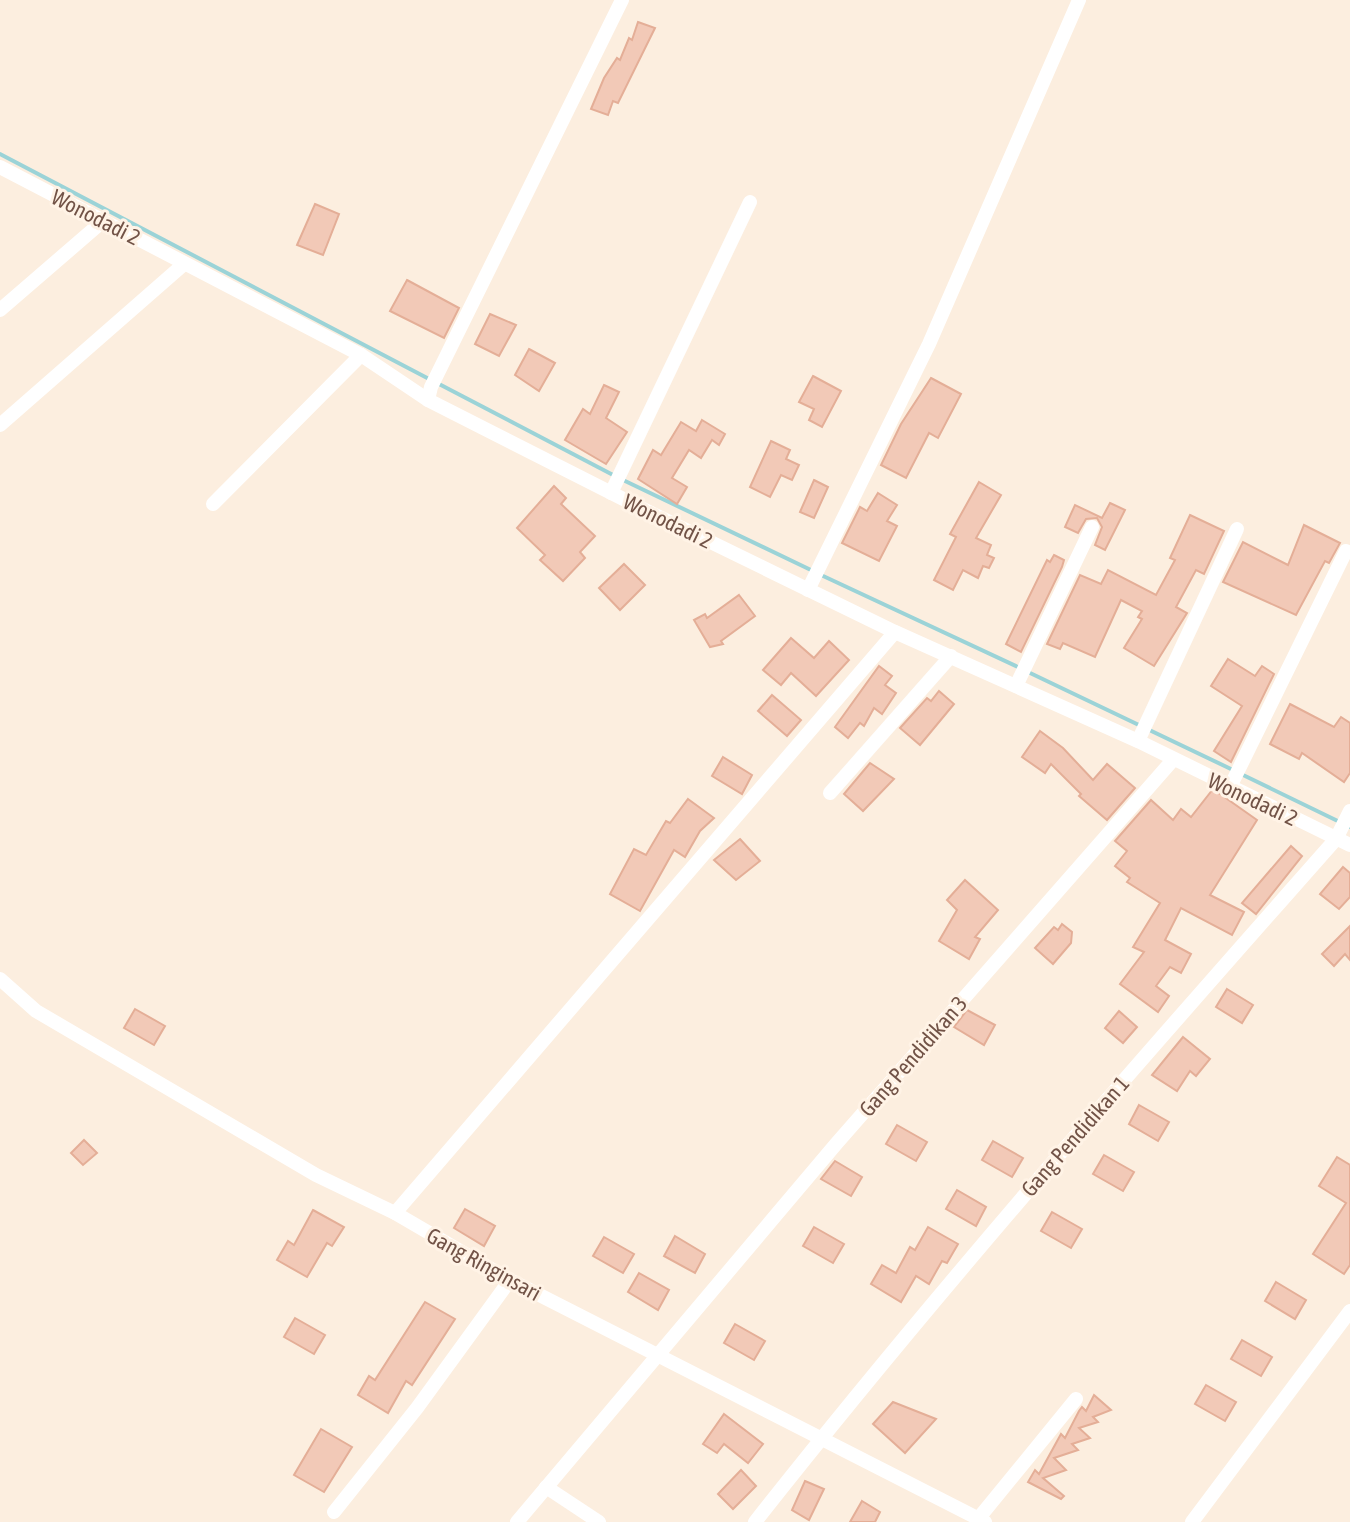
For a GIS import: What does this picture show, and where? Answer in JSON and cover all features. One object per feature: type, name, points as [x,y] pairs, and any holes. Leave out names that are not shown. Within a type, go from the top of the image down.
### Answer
[{"type":"street","points":[[430,394],[622,0]]},
{"type":"street","points":[[809,589],[929,344],[1079,0]]},
{"type":"street","name":"Wonodadi 2","points":[[0,167],[361,355],[612,491],[895,632],[1138,741],[1172,761],[1343,842]]},
{"type":"street","points":[[612,491],[750,202]]},
{"type":"street","points":[[0,310],[103,221]]},
{"type":"street","points":[[0,425],[184,264]]},
{"type":"street","points":[[213,504],[361,355]]},
{"type":"street","points":[[1016,686],[1092,527]]},
{"type":"street","points":[[1138,741],[1237,529]]},
{"type":"street","points":[[1230,787],[1346,551]]},
{"type":"street","points":[[395,1213],[895,632]]},
{"type":"street","points":[[830,793],[951,656]]},
{"type":"street","name":"Gang Pendidikan 3","points":[[517,1522],[836,1144],[1172,761]]},
{"type":"street","name":"Gang Pendidikan 1","points":[[755,1522],[819,1438],[1071,1139],[1343,842],[1350,811]]},
{"type":"street","name":"Gang Ringinsari","points":[[0,979],[36,1011],[316,1175],[395,1213],[510,1280],[819,1438],[959,1517],[982,1520]]},
{"type":"street","points":[[334,1512],[417,1408],[510,1280]]},
{"type":"street","points":[[1192,1522],[1350,1311]]},
{"type":"street","points":[[982,1520],[1076,1399]]},
{"type":"street","points":[[546,1487],[599,1522]]},
{"type":"building","points":[[638,22],[655,28],[618,103],[613,101],[608,115],[591,109],[604,78],[617,58],[620,60]]},
{"type":"building","points":[[315,204],[339,214],[323,255],[297,245]]},
{"type":"building","points":[[407,280],[459,308],[444,338],[390,311]]},
{"type":"building","points":[[490,314],[516,325],[499,356],[475,344]]},
{"type":"building","points":[[529,349],[555,363],[539,391],[515,375]]},
{"type":"building","points":[[813,376],[841,391],[822,427],[809,420],[814,409],[799,402]]},
{"type":"building","points":[[931,378],[961,394],[938,438],[929,433],[906,478],[881,465],[901,424]]},
{"type":"building","points":[[604,385],[619,392],[606,418],[627,432],[606,464],[565,440],[583,409],[590,414]]},
{"type":"building","points":[[702,420],[725,434],[719,445],[712,440],[701,458],[689,450],[672,478],[687,487],[677,504],[638,479],[653,450],[661,455],[681,422],[696,431]]},
{"type":"building","points":[[771,441],[790,450],[786,459],[799,465],[792,480],[781,475],[770,497],[750,487]]},
{"type":"building","points":[[814,480],[828,487],[814,518],[800,512]]},
{"type":"building","points":[[979,482],[1001,495],[976,538],[991,545],[987,555],[994,558],[989,568],[983,566],[978,578],[963,570],[953,590],[934,580],[956,537],[950,534]]},
{"type":"building","points":[[554,486],[566,498],[561,504],[595,536],[580,552],[585,558],[563,581],[540,560],[545,555],[517,528]]},
{"type":"building","points":[[878,493],[897,505],[887,521],[897,526],[879,561],[842,543],[860,507],[867,511]]},
{"type":"building","points":[[1110,503],[1125,510],[1105,550],[1095,545],[1102,527],[1097,518],[1086,519],[1078,533],[1065,527],[1075,505],[1102,518]]},
{"type":"building","points":[[1190,515],[1224,531],[1204,574],[1196,570],[1176,607],[1187,613],[1154,666],[1124,648],[1142,619],[1138,617],[1142,611],[1121,600],[1095,657],[1063,643],[1060,649],[1047,644],[1080,575],[1101,584],[1108,570],[1156,595],[1175,560],[1170,558]]},
{"type":"building","points":[[1304,525],[1340,543],[1329,563],[1325,561],[1296,615],[1223,582],[1243,542],[1288,565]]},
{"type":"building","points":[[1054,555],[1064,560],[1062,567],[1021,652],[1006,644],[1047,560],[1050,562]]},
{"type":"building","points":[[624,564],[645,585],[620,610],[599,588]]},
{"type":"building","points":[[739,595],[755,616],[721,641],[723,644],[710,647],[694,620],[705,614],[707,618]]},
{"type":"building","points":[[791,638],[814,658],[829,641],[849,660],[816,696],[791,673],[781,685],[763,670]]},
{"type":"building","points":[[1228,659],[1255,676],[1262,666],[1274,674],[1231,762],[1214,751],[1242,706],[1211,686]]},
{"type":"building","points":[[879,666],[892,676],[885,685],[896,693],[882,714],[874,708],[864,726],[860,723],[848,738],[835,727]]},
{"type":"building","points":[[939,691],[954,704],[920,745],[900,728],[927,698],[931,701]]},
{"type":"building","points":[[772,695],[801,720],[787,736],[758,711]]},
{"type":"building","points":[[1290,704],[1334,727],[1341,717],[1350,723],[1350,773],[1344,782],[1302,753],[1299,759],[1270,744]]},
{"type":"building","points":[[1040,731],[1063,748],[1093,780],[1107,764],[1135,788],[1107,820],[1079,796],[1081,794],[1051,764],[1045,773],[1022,757]]},
{"type":"building","points":[[723,757],[752,775],[742,794],[712,776]]},
{"type":"building","points":[[870,763],[894,779],[863,811],[844,794]]},
{"type":"building","points":[[1213,789],[1257,820],[1210,895],[1244,912],[1232,935],[1181,908],[1165,940],[1191,954],[1181,973],[1170,967],[1156,986],[1169,996],[1158,1012],[1120,984],[1144,952],[1133,947],[1160,903],[1127,882],[1130,878],[1115,866],[1127,851],[1115,841],[1151,800],[1173,820],[1181,809],[1191,817]]},
{"type":"building","points":[[688,799],[714,818],[700,831],[685,857],[674,850],[640,911],[610,894],[634,849],[646,855],[666,821],[670,823]]},
{"type":"building","points":[[740,839],[760,861],[736,880],[714,860]]},
{"type":"building","points":[[1291,846],[1302,856],[1256,914],[1242,903]]},
{"type":"building","points":[[1343,867],[1350,873],[1350,897],[1339,909],[1320,894]]},
{"type":"building","points":[[965,880],[998,910],[975,937],[980,939],[969,959],[939,941],[957,910],[947,900]]},
{"type":"building","points":[[1062,924],[1072,932],[1071,943],[1053,964],[1035,948],[1054,927],[1058,930]]},
{"type":"building","points":[[1350,926],[1350,960],[1345,954],[1334,966],[1322,954]]},
{"type":"building","points":[[1227,989],[1253,1005],[1242,1023],[1216,1007]]},
{"type":"building","points":[[135,1009],[165,1026],[154,1045],[124,1028]]},
{"type":"building","points":[[967,1010],[995,1025],[984,1045],[954,1027]]},
{"type":"building","points":[[1119,1011],[1137,1027],[1123,1043],[1105,1028]]},
{"type":"building","points":[[1183,1037],[1210,1059],[1196,1076],[1190,1071],[1177,1091],[1152,1075]]},
{"type":"building","points":[[1139,1105],[1169,1122],[1158,1141],[1129,1124]]},
{"type":"building","points":[[897,1125],[927,1142],[916,1161],[886,1144]]},
{"type":"building","points":[[84,1140],[97,1153],[83,1165],[71,1153]]},
{"type":"building","points":[[993,1141],[1023,1158],[1012,1177],[982,1160]]},
{"type":"building","points":[[1104,1155],[1134,1172],[1123,1191],[1093,1174]]},
{"type":"building","points":[[1337,1157],[1350,1165],[1350,1265],[1344,1274],[1313,1254],[1346,1203],[1319,1186]]},
{"type":"building","points":[[835,1161],[862,1177],[851,1196],[821,1179]]},
{"type":"building","points":[[957,1190],[986,1207],[976,1226],[946,1209]]},
{"type":"building","points":[[465,1209],[495,1226],[484,1246],[454,1228]]},
{"type":"building","points":[[313,1210],[344,1227],[332,1246],[327,1243],[307,1277],[277,1260],[288,1241],[294,1245]]},
{"type":"building","points":[[1052,1212],[1082,1229],[1071,1248],[1041,1231]]},
{"type":"building","points":[[814,1227],[844,1244],[833,1263],[803,1246]]},
{"type":"building","points":[[928,1227],[958,1244],[947,1263],[942,1261],[929,1284],[916,1276],[901,1302],[871,1284],[882,1265],[896,1273],[910,1247],[915,1250]]},
{"type":"building","points":[[675,1236],[705,1254],[695,1273],[664,1256]]},
{"type":"building","points":[[604,1237],[634,1254],[623,1273],[593,1256]]},
{"type":"building","points":[[639,1273],[669,1290],[658,1310],[628,1292]]},
{"type":"building","points":[[1276,1282],[1306,1300],[1295,1319],[1265,1301]]},
{"type":"building","points":[[425,1302],[455,1319],[412,1385],[406,1381],[388,1413],[358,1395],[369,1376],[375,1380]]},
{"type":"building","points":[[295,1318],[325,1335],[314,1354],[284,1337]]},
{"type":"building","points":[[735,1324],[765,1341],[754,1360],[724,1343]]},
{"type":"building","points":[[1242,1340],[1272,1357],[1261,1376],[1231,1359]]},
{"type":"building","points":[[1206,1385],[1236,1402],[1225,1421],[1195,1404]]},
{"type":"building","points":[[1094,1395],[1111,1410],[1093,1417],[1098,1422],[1079,1428],[1090,1438],[1072,1444],[1078,1450],[1054,1458],[1066,1470],[1043,1478],[1064,1496],[1061,1499],[1028,1482],[1035,1470],[1039,1474],[1061,1434],[1065,1438],[1079,1411],[1082,1407],[1086,1411]]},
{"type":"building","points":[[893,1402],[936,1419],[905,1453],[873,1424]]},
{"type":"building","points":[[724,1414],[763,1444],[748,1463],[724,1444],[717,1453],[703,1444]]},
{"type":"building","points":[[321,1429],[352,1447],[324,1492],[294,1475]]},
{"type":"building","points":[[741,1470],[756,1486],[733,1509],[718,1494]]},
{"type":"building","points":[[805,1481],[824,1489],[809,1520],[792,1510]]},
{"type":"building","points":[[862,1501],[880,1512],[875,1522],[850,1522]]},
{"type":"waterway","points":[[0,154],[431,380]]},
{"type":"waterway","points":[[439,384],[615,476]]},
{"type":"waterway","points":[[623,480],[813,571]]},
{"type":"waterway","points":[[821,575],[1020,668]]},
{"type":"waterway","points":[[1028,672],[1233,770]]},
{"type":"waterway","points":[[1241,774],[1350,827]]}]
